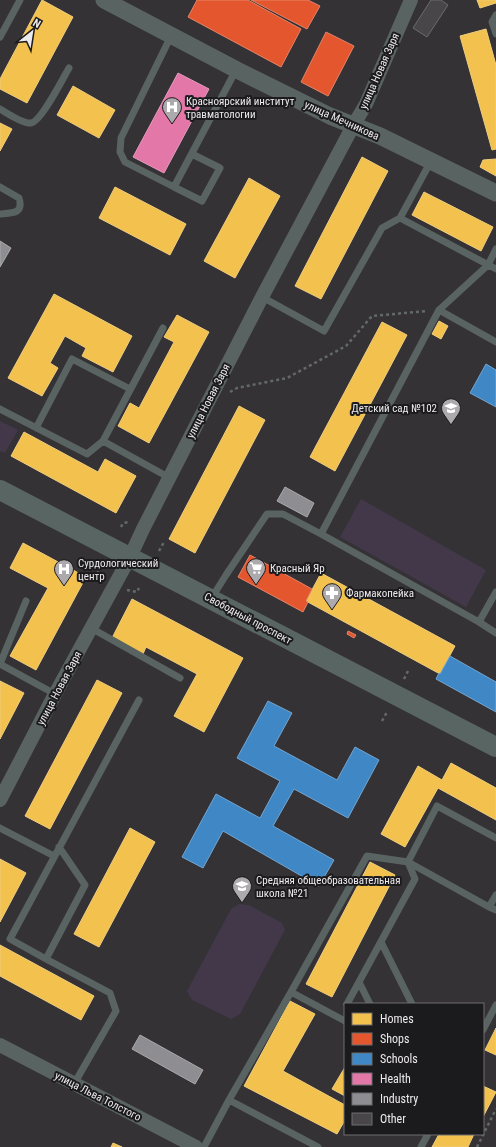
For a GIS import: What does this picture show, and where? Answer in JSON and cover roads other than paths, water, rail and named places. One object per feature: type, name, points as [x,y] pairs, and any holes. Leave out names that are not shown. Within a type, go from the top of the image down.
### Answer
[{"type":"main road","name":"Свободный проспект","points":[[0,490],[495,745]]},
{"type":"street","name":"улица Мечникова","points":[[104,0],[122,7],[236,70],[330,116],[380,136],[496,193]]},
{"type":"street","name":"улица Новая Заря","points":[[0,800],[55,694],[130,558],[168,477],[352,126],[366,104],[411,0]]},
{"type":"street","name":"улица Льва Толстого","points":[[0,1045],[196,1147]]},
{"type":"lane","points":[[0,37],[3,26],[20,0]]},
{"type":"lane","points":[[496,15],[492,22],[496,34]]},
{"type":"lane","points":[[172,36],[121,138],[120,152],[125,162],[202,201],[220,168],[192,154]]},
{"type":"lane","points":[[0,109],[26,123],[32,123],[38,119],[43,112],[68,68]]},
{"type":"lane","points":[[174,187],[236,70]]},
{"type":"lane","points":[[262,297],[324,331],[382,228],[400,218],[431,161]]},
{"type":"lane","points":[[0,187],[19,198],[21,204],[16,212],[0,214]]},
{"type":"lane","points":[[400,218],[496,269]]},
{"type":"lane","points":[[321,534],[439,310],[488,265],[496,249]]},
{"type":"lane","points":[[439,310],[496,342]]},
{"type":"lane","points":[[0,409],[87,454],[103,441],[163,328]]},
{"type":"lane","points":[[36,428],[72,359],[130,389]]},
{"type":"lane","points":[[103,441],[168,477]]},
{"type":"lane","points":[[211,599],[268,514],[283,514],[479,622],[496,633]]},
{"type":"lane","points":[[479,622],[496,592]]},
{"type":"lane","points":[[26,601],[0,664],[55,694]]},
{"type":"lane","points":[[91,628],[180,678]]},
{"type":"lane","points":[[74,1084],[116,1011],[110,993],[10,939],[140,700]]},
{"type":"lane","points":[[348,1003],[415,879],[408,862],[437,806],[496,838]]},
{"type":"lane","points":[[0,828],[54,856]]},
{"type":"lane","points":[[46,959],[85,885],[59,847]]},
{"type":"lane","points":[[204,1147],[367,856],[408,862],[493,908],[496,895]]},
{"type":"lane","points":[[381,942],[412,1003]]},
{"type":"lane","points":[[359,982],[370,1003]]},
{"type":"lane","points":[[291,992],[342,1019]]},
{"type":"lane","points":[[484,1028],[496,1005]]},
{"type":"lane","points":[[229,1100],[318,1147]]},
{"type":"lane","points":[[421,1147],[427,1135]]},
{"type":"place","name":"Красноярский институт травматологии","points":[[172,124]]},
{"type":"place","name":"Детский сад №102","points":[[451,425]]},
{"type":"place","name":"Красный Яр","points":[[256,585]]},
{"type":"place","name":"Сурдологический центр","points":[[64,586]]},
{"type":"place","name":"Фармакопейка","points":[[332,610]]},
{"type":"place","name":"Средняя общеобразовательная школа №21","points":[[242,903]]}]
